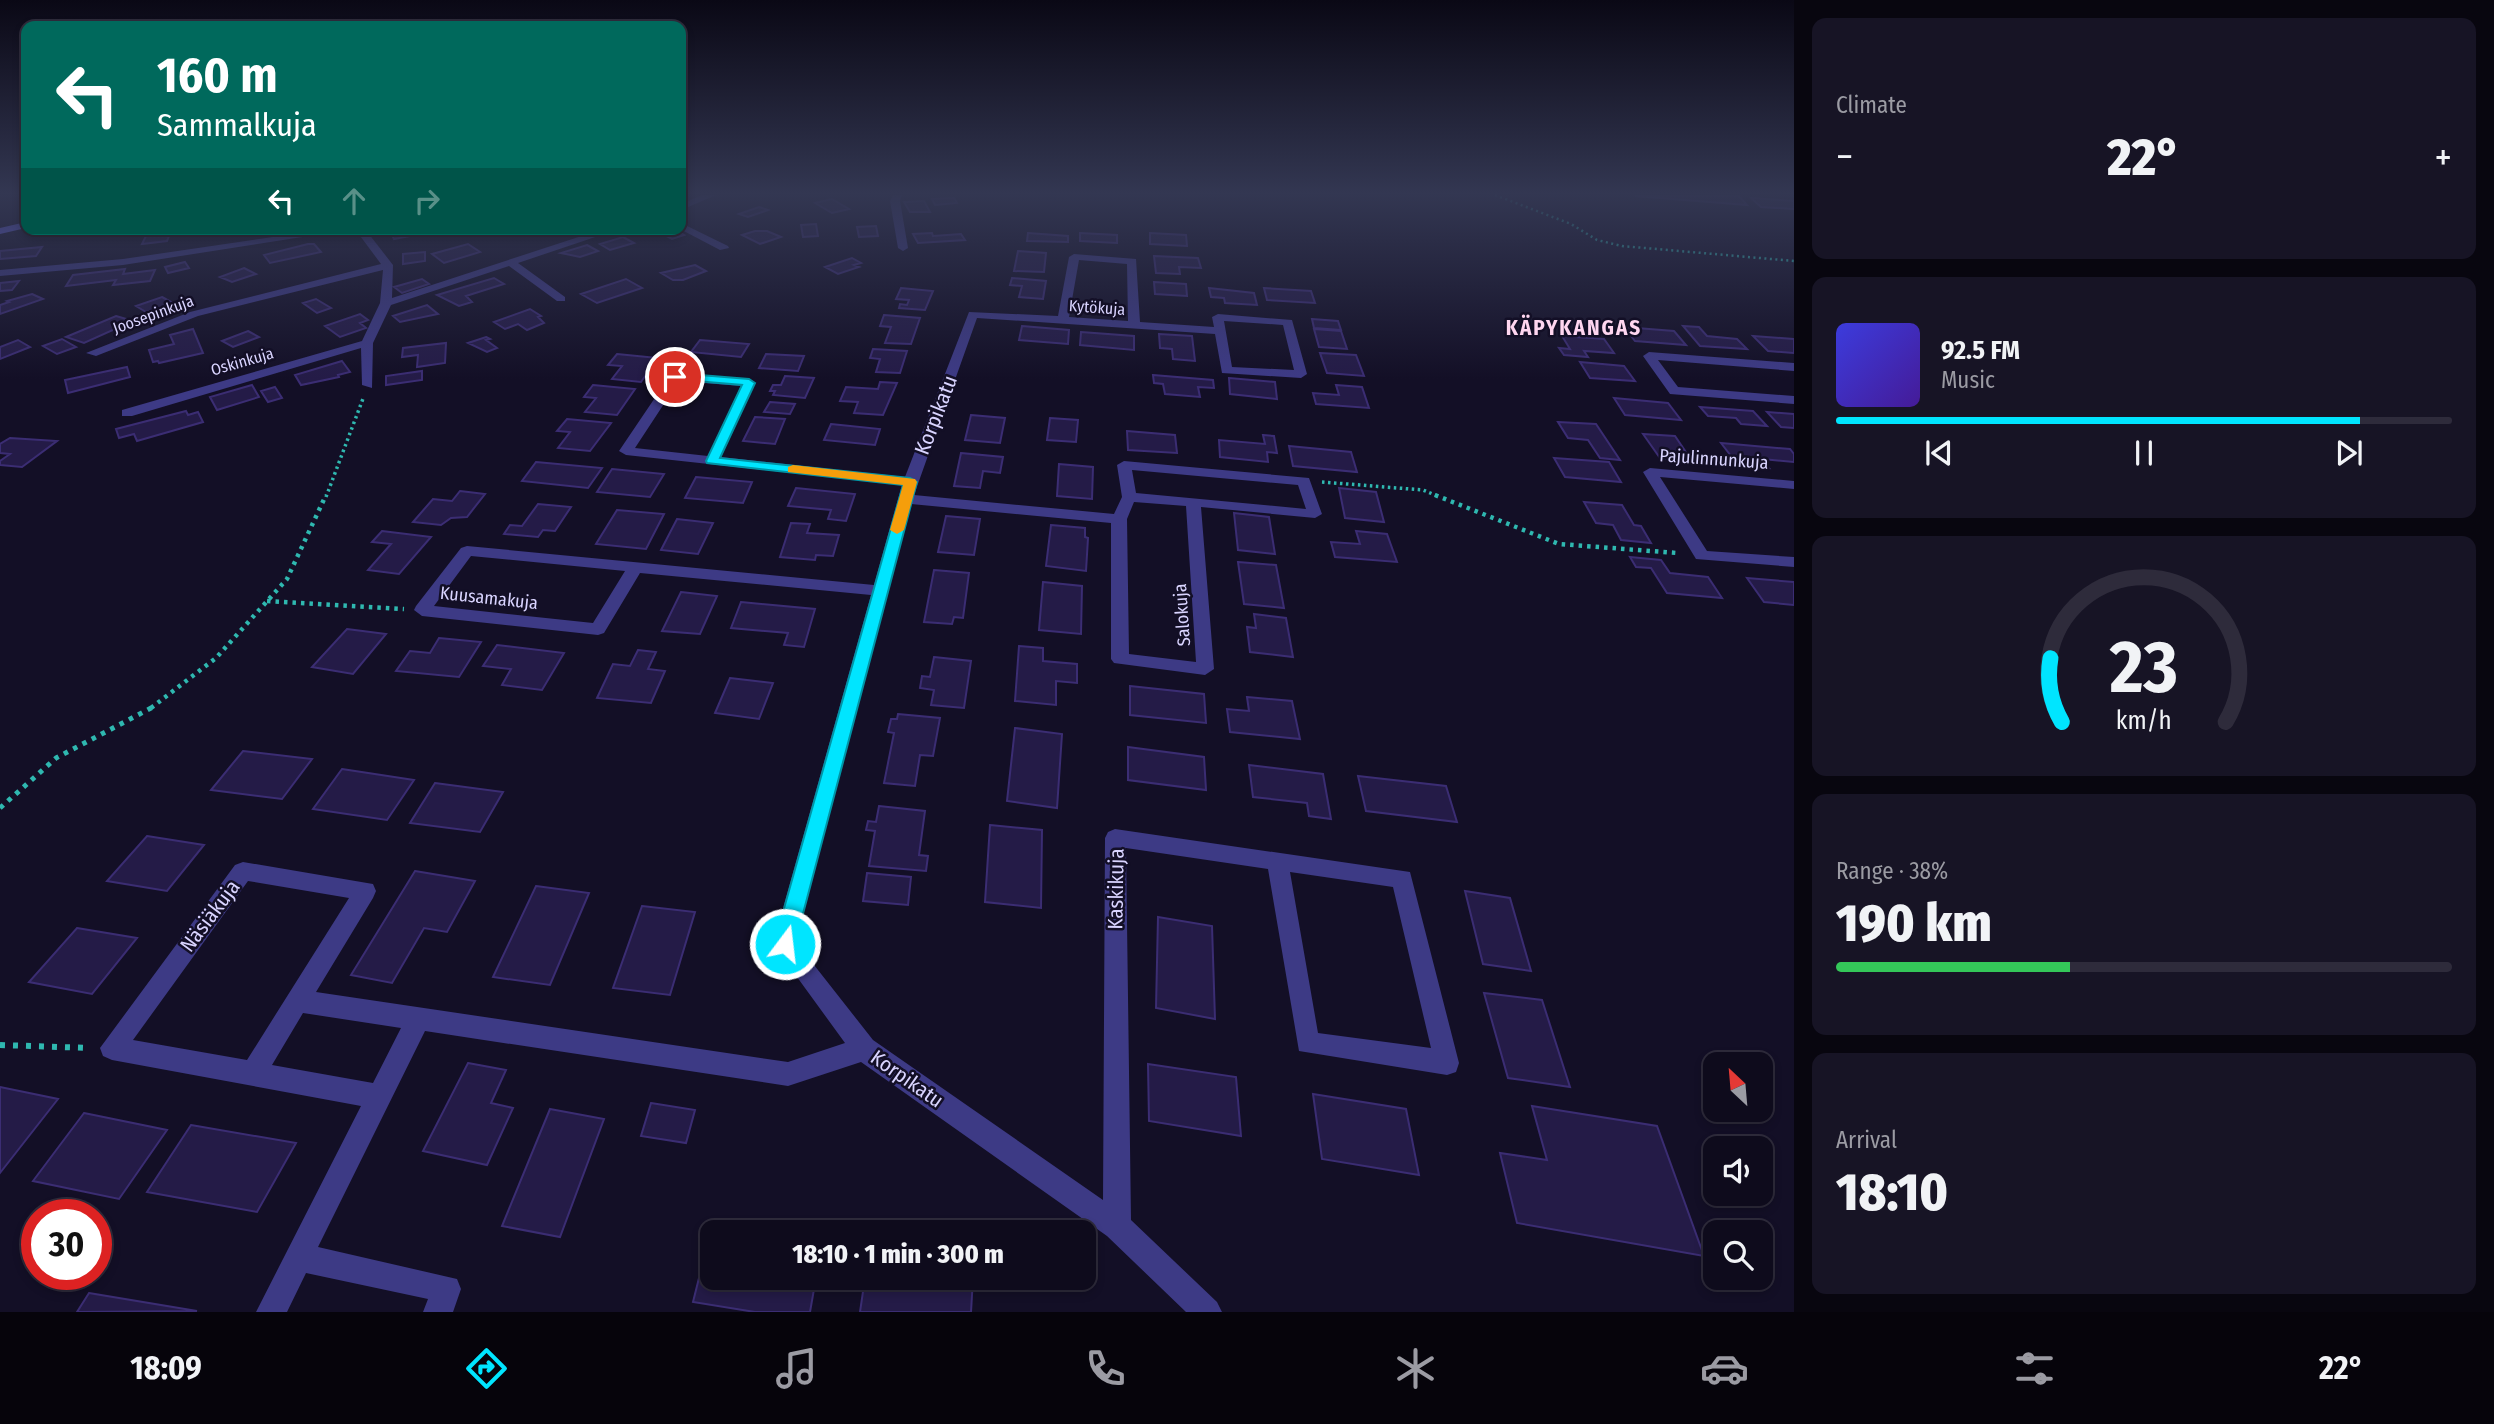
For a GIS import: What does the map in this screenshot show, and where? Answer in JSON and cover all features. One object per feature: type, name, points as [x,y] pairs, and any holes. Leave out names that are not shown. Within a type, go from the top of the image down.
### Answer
[{"type":"street","points":[[0,273],[163,256]]},
{"type":"street","points":[[368,385],[367,343],[386,303],[388,265],[381,256]]},
{"type":"street","points":[[386,303],[532,256]]},
{"type":"street","points":[[1063,320],[1074,257],[1132,261],[1134,325]]},
{"type":"street","points":[[511,263],[561,299]]},
{"type":"street","name":"Joosepinkuja","points":[[92,353],[194,314],[388,265]]},
{"type":"street","name":"Kytökuja","points":[[973,314],[1219,331]]},
{"type":"street","name":"Korpikatu","points":[[973,314],[908,490],[785,944],[864,1049],[1117,1226],[1207,1312]]},
{"type":"street","points":[[1218,317],[1287,322],[1301,374],[1226,370],[1219,331],[1218,317]]},
{"type":"street","name":"Oskinkuja","points":[[127,413],[367,343]]},
{"type":"street","points":[[1794,367],[1649,356],[1674,391],[1794,400]]},
{"type":"street","points":[[712,461],[749,383],[675,377],[626,452],[712,461],[1119,519]]},
{"type":"street","name":"Salokuja","points":[[1193,502],[1205,669],[1120,659],[1119,519],[1129,497],[1124,465],[1304,481]]},
{"type":"street","name":"Pajulinnunkuja","points":[[1702,555],[1650,472],[1794,485]]},
{"type":"street","points":[[1129,497],[1315,514],[1304,481]]},
{"type":"street","name":"Kuusamakuja","points":[[422,610],[467,551],[879,591]]},
{"type":"street","points":[[1702,555],[1794,562]]},
{"type":"street","name":"Kuusamakuja","points":[[422,610],[598,629],[636,568]]},
{"type":"street","name":"Kaskikuja","points":[[1117,1226],[1115,838],[1402,879],[1447,1063],[1308,1043],[1278,863]]},
{"type":"street","name":"Näsiäkuja","points":[[112,1048],[243,872],[365,891],[253,1073]]},
{"type":"street","points":[[299,1001],[788,1074],[864,1049]]},
{"type":"street","points":[[271,1312],[418,1020]]},
{"type":"street","points":[[112,1048],[379,1097]]},
{"type":"street","points":[[297,1257],[447,1289],[438,1312]]},
{"type":"path","points":[[1754,256],[1794,261]]},
{"type":"path","points":[[0,808],[56,758],[147,711],[216,659],[287,579],[316,522],[368,385]]},
{"type":"path","points":[[1304,481],[1423,490],[1559,544],[1702,555]]},
{"type":"path","points":[[267,601],[422,610]]},
{"type":"path","points":[[0,1045],[112,1048]]},
{"type":"building","points":[[0,256],[33,256],[0,259]]},
{"type":"building","points":[[265,256],[301,256],[270,263]]},
{"type":"building","points":[[403,256],[425,256],[425,261],[403,264]]},
{"type":"building","points":[[435,256],[466,256],[444,263]]},
{"type":"building","points":[[1017,256],[1046,256],[1044,272],[1014,271]]},
{"type":"building","points":[[1154,256],[1198,258],[1201,268],[1179,267],[1180,274],[1156,273]]},
{"type":"building","points":[[852,258],[861,263],[854,265],[859,267],[838,274],[825,267]]},
{"type":"building","points":[[185,262],[189,268],[168,273],[165,267]]},
{"type":"building","points":[[695,265],[706,271],[683,280],[673,280],[661,273]]},
{"type":"building","points":[[244,268],[256,274],[232,282],[220,277]]},
{"type":"building","points":[[125,269],[123,274],[155,270],[150,281],[113,285],[116,280],[66,286],[73,275]]},
{"type":"building","points":[[494,278],[504,284],[466,296],[472,302],[459,306],[437,295]]},
{"type":"building","points":[[1012,278],[1046,281],[1043,299],[1019,297],[1022,286],[1010,285]]},
{"type":"building","points":[[422,279],[429,284],[402,293],[394,287]]},
{"type":"building","points":[[626,279],[642,288],[597,303],[581,294]]},
{"type":"building","points":[[19,281],[12,290],[0,291],[0,283]]},
{"type":"building","points":[[1154,282],[1186,284],[1187,296],[1155,294]]},
{"type":"building","points":[[901,288],[933,291],[925,310],[899,308],[900,304],[907,305],[909,300],[896,299]]},
{"type":"building","points":[[1209,288],[1254,293],[1257,305],[1225,303],[1224,298],[1211,297]]},
{"type":"building","points":[[1264,288],[1311,291],[1315,303],[1267,300]]},
{"type":"building","points":[[32,294],[43,299],[0,314],[0,305]]},
{"type":"building","points":[[162,297],[173,303],[146,312],[136,306]]},
{"type":"building","points":[[316,299],[331,308],[317,313],[303,303]]},
{"type":"building","points":[[427,305],[438,314],[400,322],[393,316]]},
{"type":"building","points":[[530,309],[541,316],[538,317],[544,323],[527,330],[518,324],[505,329],[494,322]]},
{"type":"building","points":[[360,314],[368,320],[360,323],[366,328],[340,337],[325,326]]},
{"type":"building","points":[[884,315],[920,318],[911,344],[885,343],[891,327],[880,326]]},
{"type":"building","points":[[116,316],[133,321],[84,343],[66,337]]},
{"type":"building","points":[[1312,319],[1338,321],[1341,330],[1314,328]]},
{"type":"building","points":[[1022,326],[1069,330],[1068,344],[1019,340]]},
{"type":"building","points":[[1683,326],[1699,327],[1707,336],[1737,339],[1747,349],[1700,346]]},
{"type":"building","points":[[1624,327],[1674,331],[1686,345],[1635,341]]},
{"type":"building","points":[[193,329],[203,353],[153,362],[149,350],[174,344],[170,335]]},
{"type":"building","points":[[1314,329],[1341,331],[1347,349],[1319,347]]},
{"type":"building","points":[[248,331],[259,337],[233,347],[222,341]]},
{"type":"building","points":[[1081,332],[1134,336],[1134,350],[1080,345]]},
{"type":"building","points":[[1159,334],[1192,336],[1195,361],[1173,359],[1172,349],[1160,348]]},
{"type":"building","points":[[1562,336],[1604,339],[1614,353],[1584,351],[1588,357],[1564,355],[1559,348],[1570,349]]},
{"type":"building","points":[[1753,336],[1794,339],[1794,353],[1768,351]]},
{"type":"building","points":[[486,337],[490,339],[486,340],[497,348],[487,352],[468,343]]},
{"type":"building","points":[[62,339],[76,347],[57,354],[43,346]]},
{"type":"building","points":[[18,340],[30,347],[0,359],[0,347]]},
{"type":"building","points":[[700,340],[749,344],[741,357],[691,352]]},
{"type":"building","points":[[446,343],[445,363],[417,367],[418,355],[402,357],[403,348]]},
{"type":"building","points":[[873,349],[907,351],[900,373],[876,372],[880,359],[870,358]]},
{"type":"building","points":[[1320,353],[1356,355],[1364,376],[1327,373]]},
{"type":"building","points":[[617,354],[658,358],[641,382],[612,379],[622,366],[608,365]]},
{"type":"building","points":[[766,354],[804,356],[798,371],[759,368]]},
{"type":"building","points":[[342,361],[350,372],[338,375],[339,377],[301,385],[295,375]]},
{"type":"building","points":[[1580,362],[1624,366],[1635,381],[1590,378]]},
{"type":"building","points":[[127,367],[130,377],[68,393],[65,380]]},
{"type":"building","points":[[422,371],[422,380],[386,385],[386,376]]},
{"type":"building","points":[[1153,375],[1213,380],[1214,388],[1198,387],[1200,397],[1165,394],[1163,384],[1154,383]]},
{"type":"building","points":[[785,376],[814,378],[805,398],[773,395],[775,391],[770,391],[773,385],[781,385]]},
{"type":"building","points":[[1229,378],[1275,382],[1277,399],[1230,394]]},
{"type":"building","points":[[880,382],[897,383],[883,415],[854,413],[858,402],[840,401],[846,387],[878,389]]},
{"type":"building","points":[[252,385],[259,397],[217,410],[210,397]]},
{"type":"building","points":[[593,385],[635,389],[617,415],[585,412],[596,398],[584,397]]},
{"type":"building","points":[[1336,385],[1362,387],[1369,408],[1316,404],[1313,393],[1339,395]]},
{"type":"building","points":[[275,387],[282,398],[268,402],[261,391]]},
{"type":"building","points":[[1614,398],[1668,403],[1681,420],[1625,415]]},
{"type":"building","points":[[770,402],[795,404],[790,414],[764,412]]},
{"type":"building","points":[[1700,407],[1753,411],[1767,426],[1741,424],[1736,418],[1708,416]]},
{"type":"building","points":[[186,411],[188,415],[198,412],[203,422],[137,441],[134,434],[119,438],[116,429]]},
{"type":"building","points":[[1767,412],[1794,414],[1794,428],[1781,427]]},
{"type":"building","points":[[971,415],[1005,418],[1000,443],[965,440]]},
{"type":"building","points":[[755,417],[785,419],[775,444],[743,441]]},
{"type":"building","points":[[1050,418],[1078,420],[1076,442],[1047,440]]},
{"type":"building","points":[[567,419],[611,423],[590,451],[558,448],[570,432],[557,431]]},
{"type":"building","points":[[1558,422],[1596,424],[1620,460],[1600,458],[1588,440],[1568,438]]},
{"type":"building","points":[[831,424],[880,429],[875,445],[824,440]]},
{"type":"building","points":[[1127,431],[1175,435],[1177,453],[1128,450]]},
{"type":"building","points":[[1643,434],[1675,436],[1692,461],[1660,458]]},
{"type":"building","points":[[1263,435],[1274,436],[1277,453],[1267,452],[1268,462],[1220,457],[1219,440],[1265,444]]},
{"type":"building","points":[[10,438],[57,441],[22,467],[0,465],[0,461],[10,454],[0,453],[0,444]]},
{"type":"building","points":[[1721,443],[1790,449],[1794,454],[1794,462],[1762,459],[1769,468],[1738,465]]},
{"type":"building","points":[[1289,446],[1351,452],[1357,472],[1293,466]]},
{"type":"building","points":[[961,453],[1003,457],[1000,473],[983,471],[980,488],[954,486]]},
{"type":"building","points":[[1554,458],[1609,462],[1621,482],[1565,477]]},
{"type":"building","points":[[536,462],[602,468],[588,488],[522,481]]},
{"type":"building","points":[[1059,464],[1093,467],[1092,499],[1057,496]]},
{"type":"building","points":[[612,469],[664,474],[650,497],[597,492]]},
{"type":"building","points":[[696,477],[752,482],[743,503],[685,498]]},
{"type":"building","points":[[796,488],[855,494],[846,521],[828,519],[831,510],[788,506]]},
{"type":"building","points":[[1339,488],[1376,492],[1384,522],[1345,518]]},
{"type":"building","points":[[460,491],[485,494],[467,517],[451,518],[441,525],[413,522],[433,499],[452,501]]},
{"type":"building","points":[[1584,502],[1622,505],[1634,525],[1641,526],[1651,543],[1621,540],[1613,525],[1596,523]]},
{"type":"building","points":[[538,504],[571,507],[555,531],[543,530],[538,537],[504,534],[510,525],[522,526]]},
{"type":"building","points":[[617,510],[664,514],[646,549],[596,544]]},
{"type":"building","points":[[1234,513],[1269,517],[1275,554],[1238,550]]},
{"type":"building","points":[[946,516],[980,519],[974,555],[938,552]]},
{"type":"building","points":[[677,519],[713,523],[698,554],[661,550]]},
{"type":"building","points":[[791,523],[810,524],[807,533],[839,535],[833,556],[816,555],[815,560],[780,557]]},
{"type":"building","points":[[1051,525],[1085,528],[1085,537],[1088,538],[1086,571],[1046,566]]},
{"type":"building","points":[[382,531],[431,537],[399,574],[368,570],[391,544],[372,542]]},
{"type":"building","points":[[1356,531],[1387,534],[1397,562],[1335,557],[1331,542],[1360,544]]},
{"type":"building","points":[[1630,557],[1661,560],[1670,573],[1708,577],[1722,598],[1667,593],[1651,568],[1636,567]]},
{"type":"building","points":[[1238,562],[1276,565],[1284,608],[1244,604]]},
{"type":"building","points":[[934,570],[969,573],[963,618],[954,617],[952,624],[924,622]]},
{"type":"building","points":[[1747,578],[1794,582],[1794,605],[1764,602]]},
{"type":"building","points":[[1043,582],[1082,586],[1081,634],[1039,630]]},
{"type":"building","points":[[681,592],[717,596],[700,634],[662,631]]},
{"type":"building","points":[[741,602],[815,609],[804,647],[784,645],[788,633],[731,628]]},
{"type":"building","points":[[1254,614],[1286,618],[1293,657],[1250,652],[1247,627],[1256,628]]},
{"type":"building","points":[[347,629],[386,634],[353,674],[312,667]]},
{"type":"building","points":[[439,638],[481,642],[459,677],[396,671],[410,651],[430,653]]},
{"type":"building","points":[[497,645],[564,653],[542,690],[502,685],[511,669],[483,666]]},
{"type":"building","points":[[1019,646],[1043,648],[1043,661],[1077,664],[1077,683],[1056,681],[1056,705],[1015,701]]},
{"type":"building","points":[[638,650],[656,652],[648,669],[665,671],[651,703],[597,698],[613,664],[630,666]]},
{"type":"building","points":[[934,657],[971,661],[964,708],[931,705],[934,690],[920,688],[922,676],[930,677]]},
{"type":"building","points":[[730,678],[773,683],[759,719],[715,713]]},
{"type":"building","points":[[1130,686],[1204,694],[1206,723],[1130,715]]},
{"type":"building","points":[[1247,697],[1292,701],[1300,739],[1230,732],[1227,709],[1249,711]]},
{"type":"building","points":[[898,714],[940,718],[933,756],[920,755],[915,786],[884,783],[894,733],[888,732],[891,719],[897,719]]},
{"type":"building","points":[[1015,728],[1062,734],[1057,808],[1007,801]]},
{"type":"building","points":[[1128,747],[1204,757],[1206,790],[1128,780]]},
{"type":"building","points":[[243,751],[312,759],[282,799],[211,790]]},
{"type":"building","points":[[1249,765],[1323,774],[1331,819],[1309,816],[1307,803],[1253,797]]},
{"type":"building","points":[[342,769],[414,780],[387,820],[313,809]]},
{"type":"building","points":[[1358,776],[1446,786],[1457,822],[1366,811]]},
{"type":"building","points":[[435,783],[503,792],[480,832],[410,823]]},
{"type":"building","points":[[879,806],[925,811],[919,855],[928,856],[926,871],[869,866],[875,831],[866,830],[868,821],[876,822]]},
{"type":"building","points":[[990,825],[1042,830],[1041,908],[985,902]]},
{"type":"building","points":[[147,836],[204,845],[167,891],[107,881]]},
{"type":"building","points":[[415,871],[475,881],[447,932],[424,928],[392,983],[351,975]]},
{"type":"building","points":[[867,873],[911,877],[908,905],[863,901]]},
{"type":"building","points":[[536,886],[589,893],[550,985],[493,977]]},
{"type":"building","points":[[1465,891],[1510,898],[1531,971],[1483,964]]},
{"type":"building","points":[[642,906],[695,912],[670,995],[613,988]]},
{"type":"building","points":[[1158,917],[1212,926],[1215,1019],[1156,1008]]},
{"type":"building","points":[[77,928],[137,938],[92,994],[29,982]]},
{"type":"building","points":[[1484,993],[1542,1000],[1570,1087],[1508,1078]]},
{"type":"building","points":[[468,1063],[506,1070],[491,1103],[513,1108],[487,1165],[423,1151]]},
{"type":"building","points":[[1148,1064],[1236,1077],[1241,1136],[1149,1121]]},
{"type":"building","points":[[0,1087],[58,1099],[0,1173]]},
{"type":"building","points":[[1313,1094],[1406,1109],[1419,1175],[1322,1159]]},
{"type":"building","points":[[651,1103],[695,1110],[686,1143],[641,1136]]},
{"type":"building","points":[[1532,1106],[1657,1126],[1703,1256],[1517,1223],[1500,1153],[1547,1160]]},
{"type":"building","points":[[550,1109],[604,1119],[560,1237],[502,1226]]},
{"type":"building","points":[[84,1113],[167,1130],[119,1199],[33,1181]]},
{"type":"building","points":[[191,1125],[296,1143],[257,1212],[147,1192]]},
{"type":"building","points":[[700,1274],[700,1290],[814,1290],[810,1312],[755,1312],[693,1302]]},
{"type":"building","points":[[863,1290],[972,1290],[971,1312],[860,1312]]},
{"type":"building","points":[[89,1293],[197,1311],[77,1312]]},
{"type":"slow traffic","points":[[793,469],[910,482],[897,530]]},
{"type":"district","name":"KÄPYKANGAS","points":[[1574,328]]},
{"type":"route","points":[[675,377],[749,383],[712,461],[910,482],[785,944]]}]
